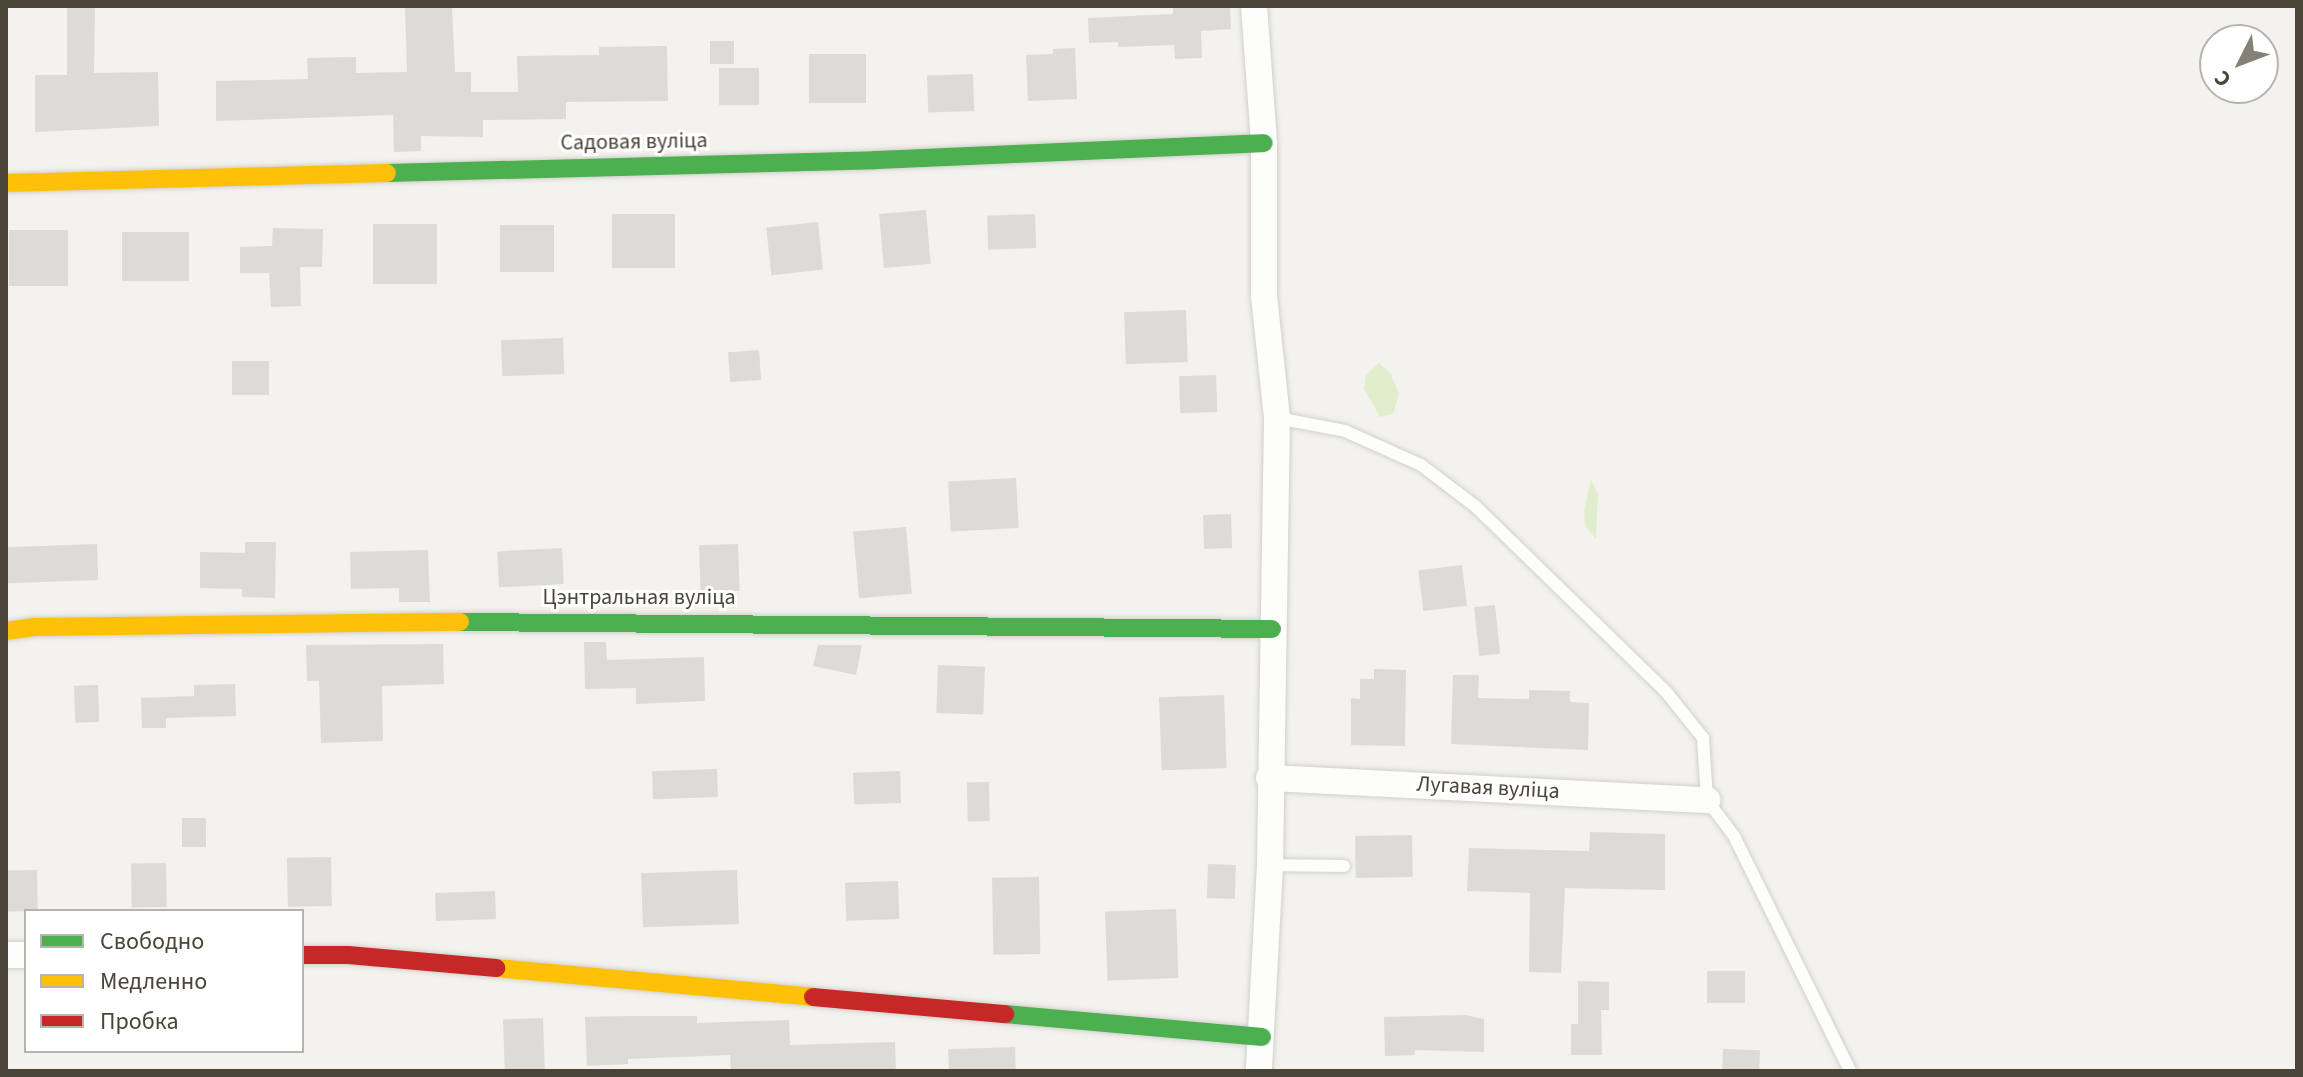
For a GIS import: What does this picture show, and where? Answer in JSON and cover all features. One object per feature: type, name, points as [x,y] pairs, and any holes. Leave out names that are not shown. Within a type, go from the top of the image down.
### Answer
[{"type":"street","points":[[1254,6],[1264,143],[1264,296],[1277,418],[1270,865],[1259,1071]]},
{"type":"street","name":"Садовая вуліца","points":[[6,183],[875,160],[1264,143]]},
{"type":"street","name":"Цэнтральная вуліца","points":[[6,631],[34,627],[594,621],[1272,629]]},
{"type":"street","name":"Лугавая вуліца","points":[[1269,778],[1707,800]]},
{"type":"street","points":[[304,955],[348,955],[1262,1037]]},
{"type":"lane","points":[[1277,418],[1345,431],[1421,465],[1475,506],[1667,693],[1703,738],[1707,800],[1734,836],[1850,1071]]},
{"type":"lane","points":[[1270,865],[1344,866]]},
{"type":"green space","points":[[1379,363],[1391,374],[1399,394],[1393,414],[1380,417],[1364,389],[1366,375]]},
{"type":"green space","points":[[1591,479],[1598,495],[1596,539],[1585,525],[1584,511]]},
{"type":"building","points":[[67,6],[95,6],[94,73],[158,72],[159,126],[35,132],[35,75],[67,75]]},
{"type":"building","points":[[405,6],[452,6],[455,72],[471,72],[471,92],[518,92],[517,56],[599,55],[599,47],[667,46],[668,101],[566,102],[566,119],[483,120],[483,137],[421,136],[421,151],[394,152],[393,115],[216,121],[216,81],[308,79],[307,58],[356,57],[356,73],[407,72]]},
{"type":"building","points":[[1173,6],[1230,6],[1231,29],[1201,31],[1202,58],[1175,59],[1174,45],[1118,47],[1118,42],[1089,43],[1088,18],[1173,14]]},
{"type":"building","points":[[710,41],[734,41],[734,64],[710,64]]},
{"type":"building","points":[[1075,48],[1077,99],[1028,101],[1026,55],[1053,54],[1053,49]]},
{"type":"building","points":[[809,54],[866,54],[866,103],[809,103]]},
{"type":"building","points":[[719,68],[759,68],[759,105],[719,105]]},
{"type":"building","points":[[973,74],[974,111],[928,113],[927,76]]},
{"type":"building","points":[[926,210],[931,264],[884,268],[879,214]]},
{"type":"building","points":[[612,214],[675,214],[675,268],[612,268]]},
{"type":"building","points":[[1035,214],[1036,248],[988,250],[987,216]]},
{"type":"building","points":[[818,222],[823,270],[771,275],[766,227]]},
{"type":"building","points":[[373,224],[437,224],[437,284],[373,284]]},
{"type":"building","points":[[500,225],[554,225],[554,272],[500,272]]},
{"type":"building","points":[[273,228],[323,229],[322,267],[300,267],[301,306],[271,307],[269,273],[240,273],[240,247],[272,246]]},
{"type":"building","points":[[9,230],[68,230],[68,286],[9,286]]},
{"type":"building","points":[[122,232],[189,232],[189,281],[122,281]]},
{"type":"building","points":[[1186,310],[1188,362],[1126,364],[1124,312]]},
{"type":"building","points":[[563,338],[564,374],[502,376],[501,340]]},
{"type":"building","points":[[759,350],[761,380],[730,382],[728,352]]},
{"type":"building","points":[[232,361],[269,361],[269,395],[232,395]]},
{"type":"building","points":[[1216,375],[1217,412],[1180,413],[1179,376]]},
{"type":"building","points":[[1016,478],[1019,528],[951,531],[948,482]]},
{"type":"building","points":[[1231,514],[1232,548],[1204,549],[1203,515]]},
{"type":"building","points":[[906,527],[912,594],[859,598],[853,532]]},
{"type":"building","points":[[245,542],[276,542],[275,598],[242,597],[242,589],[200,588],[200,552],[245,553]]},
{"type":"building","points":[[97,544],[98,580],[7,583],[6,547]]},
{"type":"building","points":[[738,544],[740,591],[701,592],[699,545]]},
{"type":"building","points":[[562,548],[564,584],[499,587],[497,551]]},
{"type":"building","points":[[428,550],[430,602],[399,602],[399,588],[351,589],[350,552]]},
{"type":"building","points":[[1462,565],[1467,606],[1423,611],[1418,570]]},
{"type":"building","points":[[1495,605],[1500,654],[1479,656],[1474,607]]},
{"type":"building","points":[[584,642],[606,642],[607,660],[704,657],[705,701],[636,704],[636,688],[585,689]]},
{"type":"building","points":[[443,644],[444,684],[382,686],[383,741],[321,743],[319,681],[307,681],[306,645]]},
{"type":"building","points":[[818,645],[862,645],[856,675],[813,666]]},
{"type":"building","points":[[938,665],[985,667],[983,715],[936,713]]},
{"type":"building","points":[[1374,669],[1406,670],[1405,746],[1351,745],[1351,698],[1360,699],[1360,679],[1374,679]]},
{"type":"building","points":[[1453,675],[1479,675],[1478,698],[1529,699],[1529,690],[1570,691],[1570,702],[1589,703],[1588,750],[1451,744]]},
{"type":"building","points":[[235,684],[236,716],[166,718],[166,728],[142,728],[141,698],[194,696],[194,685]]},
{"type":"building","points":[[98,685],[99,722],[75,723],[74,686]]},
{"type":"building","points":[[1224,695],[1227,768],[1162,770],[1159,697]]},
{"type":"building","points":[[717,769],[718,797],[653,799],[652,771]]},
{"type":"building","points":[[900,771],[901,803],[854,805],[853,773]]},
{"type":"building","points":[[967,782],[989,782],[990,821],[968,821]]},
{"type":"building","points":[[182,818],[206,818],[206,847],[182,847]]},
{"type":"building","points":[[1590,832],[1665,834],[1665,890],[1565,888],[1561,973],[1529,972],[1530,893],[1467,891],[1469,848],[1589,851]]},
{"type":"building","points":[[1412,835],[1413,877],[1356,878],[1355,836]]},
{"type":"building","points":[[331,857],[332,906],[288,907],[287,858]]},
{"type":"building","points":[[166,863],[167,907],[132,908],[131,864]]},
{"type":"building","points":[[1208,864],[1236,865],[1235,899],[1207,898]]},
{"type":"building","points":[[37,870],[38,909],[7,912],[6,871]]},
{"type":"building","points":[[737,870],[739,924],[643,927],[641,873]]},
{"type":"building","points":[[1039,877],[1040,954],[993,955],[992,878]]},
{"type":"building","points":[[898,881],[899,919],[846,921],[845,883]]},
{"type":"building","points":[[495,891],[496,919],[436,921],[435,893]]},
{"type":"building","points":[[1176,909],[1178,978],[1107,980],[1105,911]]},
{"type":"building","points":[[1707,971],[1745,971],[1745,1003],[1707,1003]]},
{"type":"building","points":[[1578,981],[1609,982],[1609,1010],[1601,1010],[1602,1055],[1571,1055],[1571,1024],[1578,1024]]},
{"type":"building","points":[[1465,1015],[1484,1019],[1484,1052],[1415,1050],[1415,1055],[1385,1056],[1384,1017]]},
{"type":"building","points":[[697,1016],[697,1023],[789,1020],[790,1045],[895,1042],[896,1071],[731,1071],[730,1055],[628,1059],[628,1064],[587,1066],[585,1017]]},
{"type":"building","points":[[543,1018],[545,1071],[505,1071],[503,1019]]},
{"type":"building","points":[[1015,1047],[1016,1071],[949,1071],[948,1049]]},
{"type":"building","points":[[1723,1049],[1760,1050],[1759,1071],[1722,1071]]},
{"type":"traffic: fast","points":[[387,173],[875,160],[1264,143]]},
{"type":"traffic: fast","points":[[460,622],[1272,629]]},
{"type":"traffic: fast","points":[[1005,1014],[1262,1037]]},
{"type":"traffic: slow","points":[[6,183],[387,173]]},
{"type":"traffic: slow","points":[[6,631],[34,627],[460,622]]},
{"type":"traffic: slow","points":[[496,968],[813,997]]},
{"type":"traffic: jam","points":[[304,955],[348,955],[496,968]]},
{"type":"traffic: jam","points":[[813,997],[1005,1014]]}]
